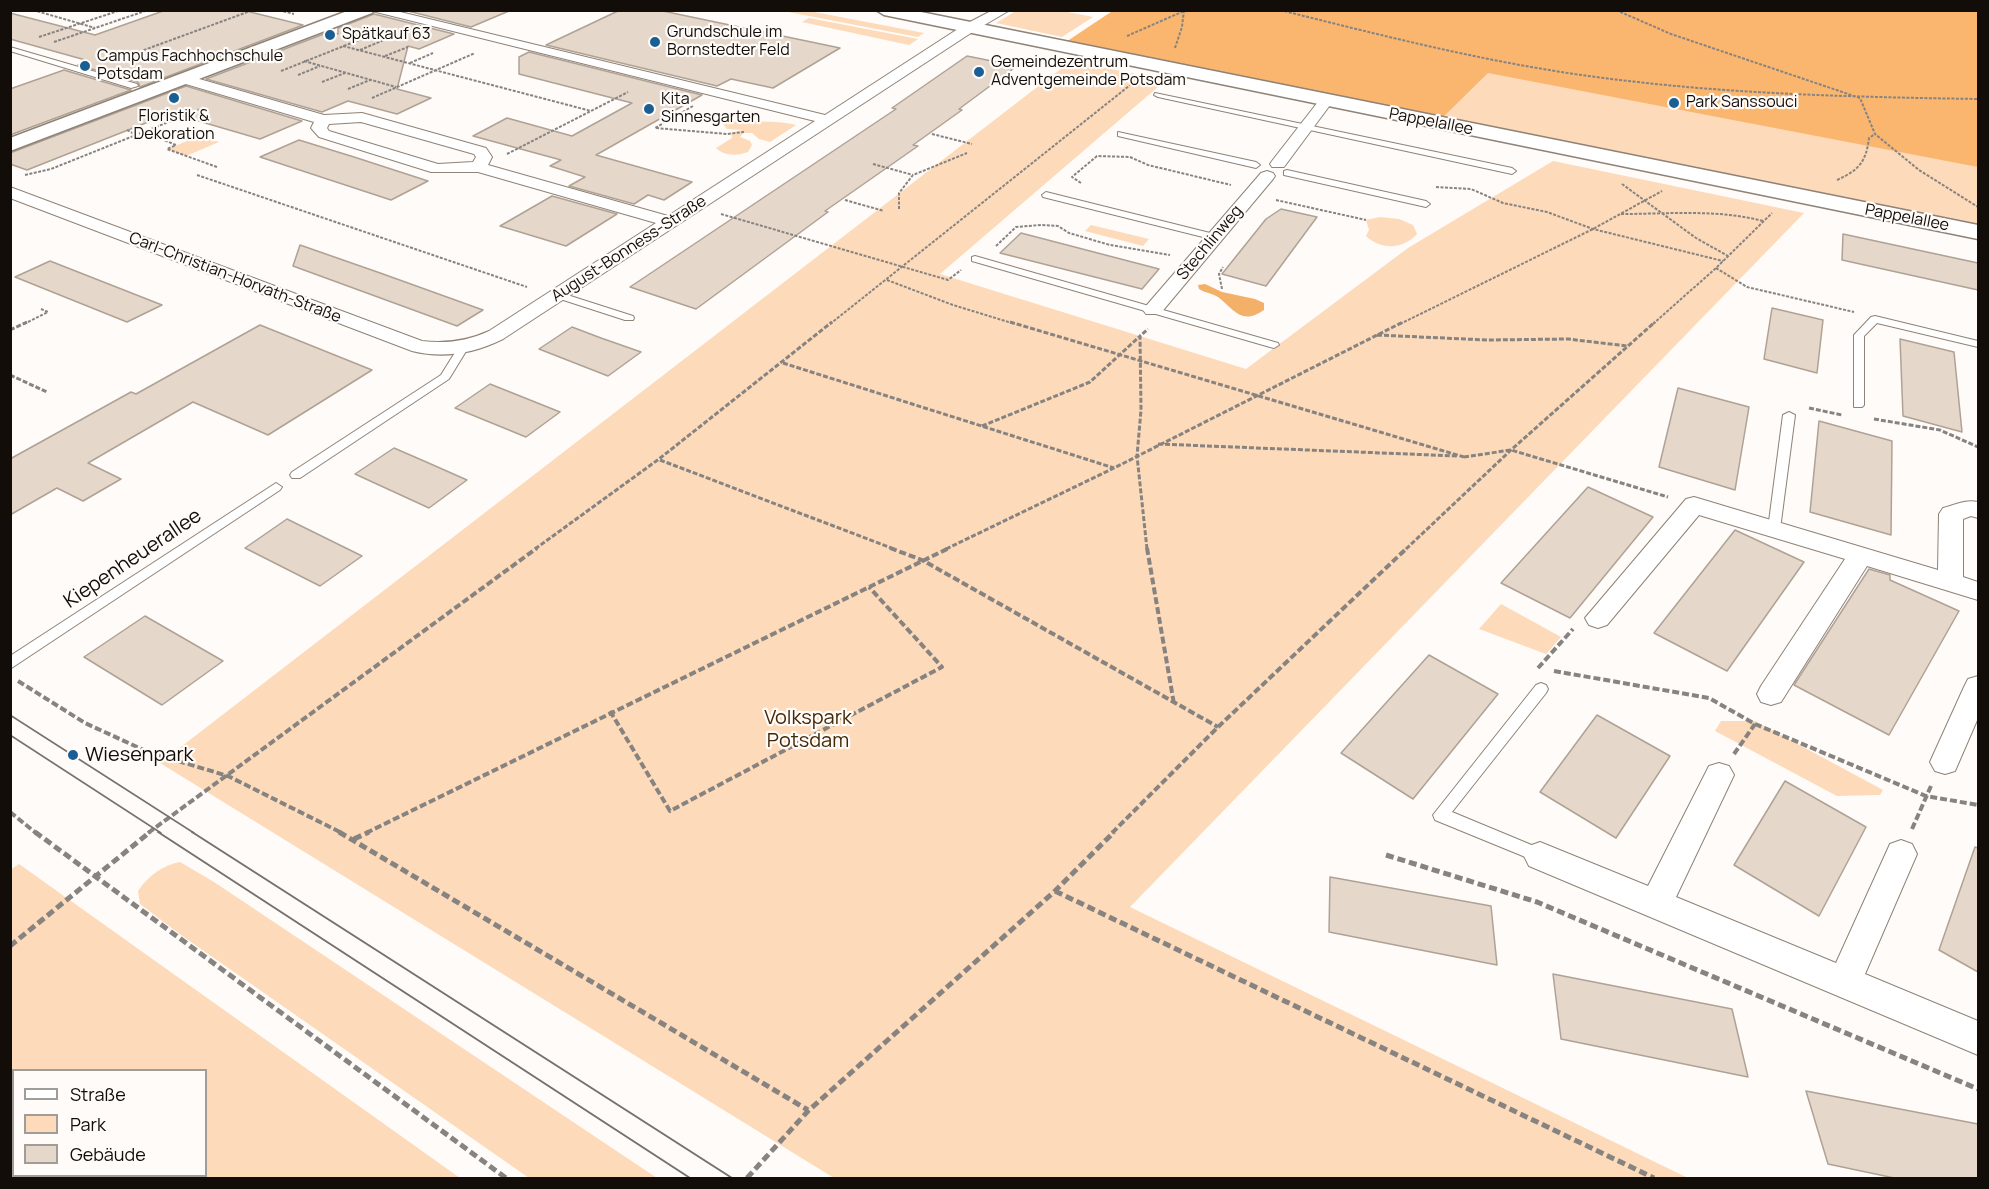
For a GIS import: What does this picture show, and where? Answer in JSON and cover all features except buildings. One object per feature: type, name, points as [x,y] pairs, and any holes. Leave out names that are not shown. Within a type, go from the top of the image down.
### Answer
[{"type":"street","points":[[10,132],[338,10]]},
{"type":"street","points":[[10,145],[366,10]]},
{"type":"street","points":[[374,10],[827,120]]},
{"type":"street","name":"Pappelallee","points":[[884,10],[1978,232]]},
{"type":"street","name":"August-Bonness-Straße","points":[[463,348],[496,335],[969,28],[1004,10]]},
{"type":"street","points":[[184,79],[323,120],[362,117],[480,151],[484,156],[479,166]]},
{"type":"street","name":"Stechlinweg","points":[[1158,312],[1194,262],[1308,128],[1326,101]]},
{"type":"street","points":[[323,120],[319,128],[324,134],[437,169],[479,166],[670,222]]},
{"type":"street","name":"Carl-Christian-Horvath-Straße","points":[[16,184],[419,347],[440,350],[463,348]]},
{"type":"street","points":[[1598,618],[1694,505],[1978,591]]},
{"type":"street","points":[[1950,582],[1951,514],[1970,508],[1978,510]]},
{"type":"street","points":[[1771,694],[1862,555]]},
{"type":"street","points":[[1945,762],[1978,687]]},
{"type":"street","points":[[1656,904],[1719,774]]},
{"type":"street","points":[[1845,982],[1901,854]]},
{"type":"street","points":[[1540,856],[1978,1038]]},
{"type":"lane","points":[[10,49],[134,86]]},
{"type":"lane","points":[[1158,96],[1512,171]]},
{"type":"lane","points":[[1121,134],[1269,174],[1426,204]]},
{"type":"lane","points":[[1046,195],[1215,237]]},
{"type":"lane","points":[[975,259],[1274,345]]},
{"type":"lane","points":[[557,296],[629,318]]},
{"type":"lane","points":[[1858,405],[1859,335],[1875,319],[1978,344]]},
{"type":"lane","points":[[296,475],[446,377],[463,348]]},
{"type":"lane","points":[[1774,529],[1789,415]]},
{"type":"lane","name":"Kiepenheuerallee","points":[[10,664],[276,487]]},
{"type":"lane","points":[[1540,856],[1441,815],[1541,689]]},
{"type":"path","points":[[33,10],[96,28]]},
{"type":"path","points":[[30,40],[121,10]]},
{"type":"path","points":[[24,52],[148,10]]},
{"type":"path","points":[[85,71],[253,10]]},
{"type":"path","points":[[1280,10],[1460,52],[1593,77],[1724,92],[1860,98],[1978,99]]},
{"type":"path","points":[[1616,10],[1671,34],[1860,98],[1875,134],[1919,170],[1978,208]]},
{"type":"path","points":[[1120,38],[1159,24],[1184,11]]},
{"type":"path","points":[[10,946],[153,829],[659,459],[783,363],[995,194],[1028,164],[1176,48],[1184,11]]},
{"type":"path","points":[[281,71],[369,36]]},
{"type":"path","points":[[360,50],[384,40]]},
{"type":"path","points":[[323,120],[501,42]]},
{"type":"path","points":[[343,46],[591,111]]},
{"type":"path","points":[[384,57],[408,47]]},
{"type":"path","points":[[409,63],[433,53]]},
{"type":"path","points":[[304,61],[398,87]]},
{"type":"path","points":[[298,75],[321,66]]},
{"type":"path","points":[[322,82],[346,73]]},
{"type":"path","points":[[479,166],[516,151],[653,78]]},
{"type":"path","points":[[348,89],[371,80]]},
{"type":"path","points":[[16,184],[206,107],[210,102],[232,93]]},
{"type":"path","points":[[700,102],[656,128],[666,131],[710,131],[724,135],[744,132]]},
{"type":"path","points":[[127,130],[136,135]]},
{"type":"path","points":[[144,132],[176,145],[167,149],[217,167]]},
{"type":"path","points":[[932,134],[972,144]]},
{"type":"path","points":[[747,1179],[808,1111],[1056,891],[1218,727],[1511,450],[1716,268],[1780,205],[1803,197],[1852,173],[1867,157],[1869,138],[1875,134]]},
{"type":"path","points":[[899,209],[900,189],[913,175],[967,153]]},
{"type":"path","points":[[1085,185],[1072,177],[1097,156],[1130,157],[1159,168],[1269,174]]},
{"type":"path","points":[[873,164],[913,175]]},
{"type":"path","points":[[197,175],[557,296]]},
{"type":"path","points":[[1619,182],[1696,238],[1728,256]]},
{"type":"path","points":[[1440,188],[1471,189],[1503,203],[1547,212],[1593,229],[1723,261]]},
{"type":"path","points":[[354,839],[610,711],[1114,468],[1256,394],[1593,229],[1665,189]]},
{"type":"path","points":[[1270,208],[1277,199],[1366,220]]},
{"type":"path","points":[[845,200],[884,211]]},
{"type":"path","points":[[694,206],[948,280],[975,259]]},
{"type":"path","points":[[1621,214],[1748,217],[1763,221]]},
{"type":"path","points":[[992,252],[1016,227],[1058,226],[1069,233],[1110,245],[1194,262]]},
{"type":"path","points":[[1222,289],[1219,274],[1223,266]]},
{"type":"path","points":[[1716,268],[1747,287],[1860,313],[1875,319]]},
{"type":"path","points":[[886,280],[953,304],[1464,457]]},
{"type":"path","points":[[10,330],[48,312],[41,309]]},
{"type":"path","points":[[982,426],[1090,382],[1140,336],[1158,312]]},
{"type":"path","points":[[1374,335],[1475,340],[1568,339],[1627,346]]},
{"type":"path","points":[[1140,336],[1141,410],[1137,456],[1149,571],[1174,704]]},
{"type":"path","points":[[783,363],[1114,468]]},
{"type":"path","points":[[10,375],[47,392]]},
{"type":"path","points":[[1789,415],[1790,404],[1845,416]]},
{"type":"path","points":[[1867,418],[1919,423],[1956,434],[1978,447]]},
{"type":"path","points":[[1158,444],[1464,457],[1511,450],[1694,505]]},
{"type":"path","points":[[659,459],[922,560],[1218,727]]},
{"type":"path","points":[[610,711],[670,811],[942,667],[869,587]]},
{"type":"path","points":[[1541,689],[1529,679],[1587,614],[1598,618]]},
{"type":"path","points":[[1538,669],[1709,698],[1755,724],[1926,796],[1978,805]]},
{"type":"path","points":[[10,675],[85,723],[148,752],[228,776],[354,839],[808,1111]]},
{"type":"path","points":[[1719,774],[1755,724],[1771,694]]},
{"type":"path","points":[[1901,854],[1926,796],[1945,762]]},
{"type":"path","points":[[10,812],[506,1179]]},
{"type":"path","points":[[1386,855],[1537,902],[1978,1089]]},
{"type":"path","points":[[1056,891],[1654,1179]]},
{"type":"green space","name":"Park Sanssouci","points":[[1114,10],[1978,11],[1978,226],[1066,42]]},
{"type":"green space","points":[[783,11],[809,11],[924,33],[918,37]]},
{"type":"green space","points":[[1016,11],[1063,11],[1093,17],[1062,37],[996,23]]},
{"type":"green space","points":[[809,18],[918,39],[909,45],[802,22]]},
{"type":"green space","name":"Volkspark Potsdam","points":[[1071,61],[1166,80],[940,274],[1246,369],[1408,248],[1553,161],[1804,213],[1130,907],[1688,1178],[834,1178],[160,763]]},
{"type":"green space","points":[[741,120],[796,125],[770,142],[759,139],[752,133],[743,133],[740,137],[750,141],[752,145],[748,152],[731,154],[719,151],[716,148],[732,138],[731,133],[742,130],[727,129],[723,124]]},
{"type":"green space","points":[[199,136],[219,142],[186,156],[168,149]]},
{"type":"green space","points":[[1380,217],[1399,219],[1413,225],[1417,234],[1398,245],[1378,244],[1366,236],[1369,230],[1366,220]]},
{"type":"green space","points":[[1091,225],[1149,239],[1143,246],[1085,231]]},
{"type":"green space","points":[[1501,604],[1561,637],[1546,654],[1479,629]]},
{"type":"green space","points":[[1721,721],[1755,721],[1883,790],[1880,795],[1837,796],[1715,731]]},
{"type":"green space","points":[[180,862],[214,882],[657,1178],[529,1178],[140,904],[138,891],[146,881],[156,872]]},
{"type":"green space","points":[[19,864],[460,1178],[11,1178],[10,870]]},
{"type":"shaded area","name":"Park Sanssouci","points":[[1114,10],[1978,11],[1978,167],[1488,73],[1437,123],[1066,42]]},
{"type":"shaded area","points":[[1205,284],[1222,292],[1255,299],[1264,303],[1264,310],[1256,315],[1238,314],[1218,297],[1199,289],[1198,285]]},
{"type":"tram line","points":[[10,715],[194,833]]},
{"type":"tram line","points":[[10,735],[161,833]]},
{"type":"tram line","points":[[158,832],[690,1178]]},
{"type":"tram line","points":[[192,832],[732,1178]]},
{"type":"place","name":"Spätkauf 63","points":[[330,35]]},
{"type":"place","name":"Grundschule im Bornstedter Feld","points":[[655,42]]},
{"type":"place","name":"Campus Fachhochschule Potsdam","points":[[85,66]]},
{"type":"place","name":"Gemeindezentrum Adventgemeinde Potsdam","points":[[979,72]]},
{"type":"place","name":"Floristik & Dekoration","points":[[174,98]]},
{"type":"place","name":"Park Sanssouci","points":[[1674,103]]},
{"type":"place","name":"Kita Sinnesgarten","points":[[649,109]]},
{"type":"place","name":"Wiesenpark","points":[[73,755]]}]
